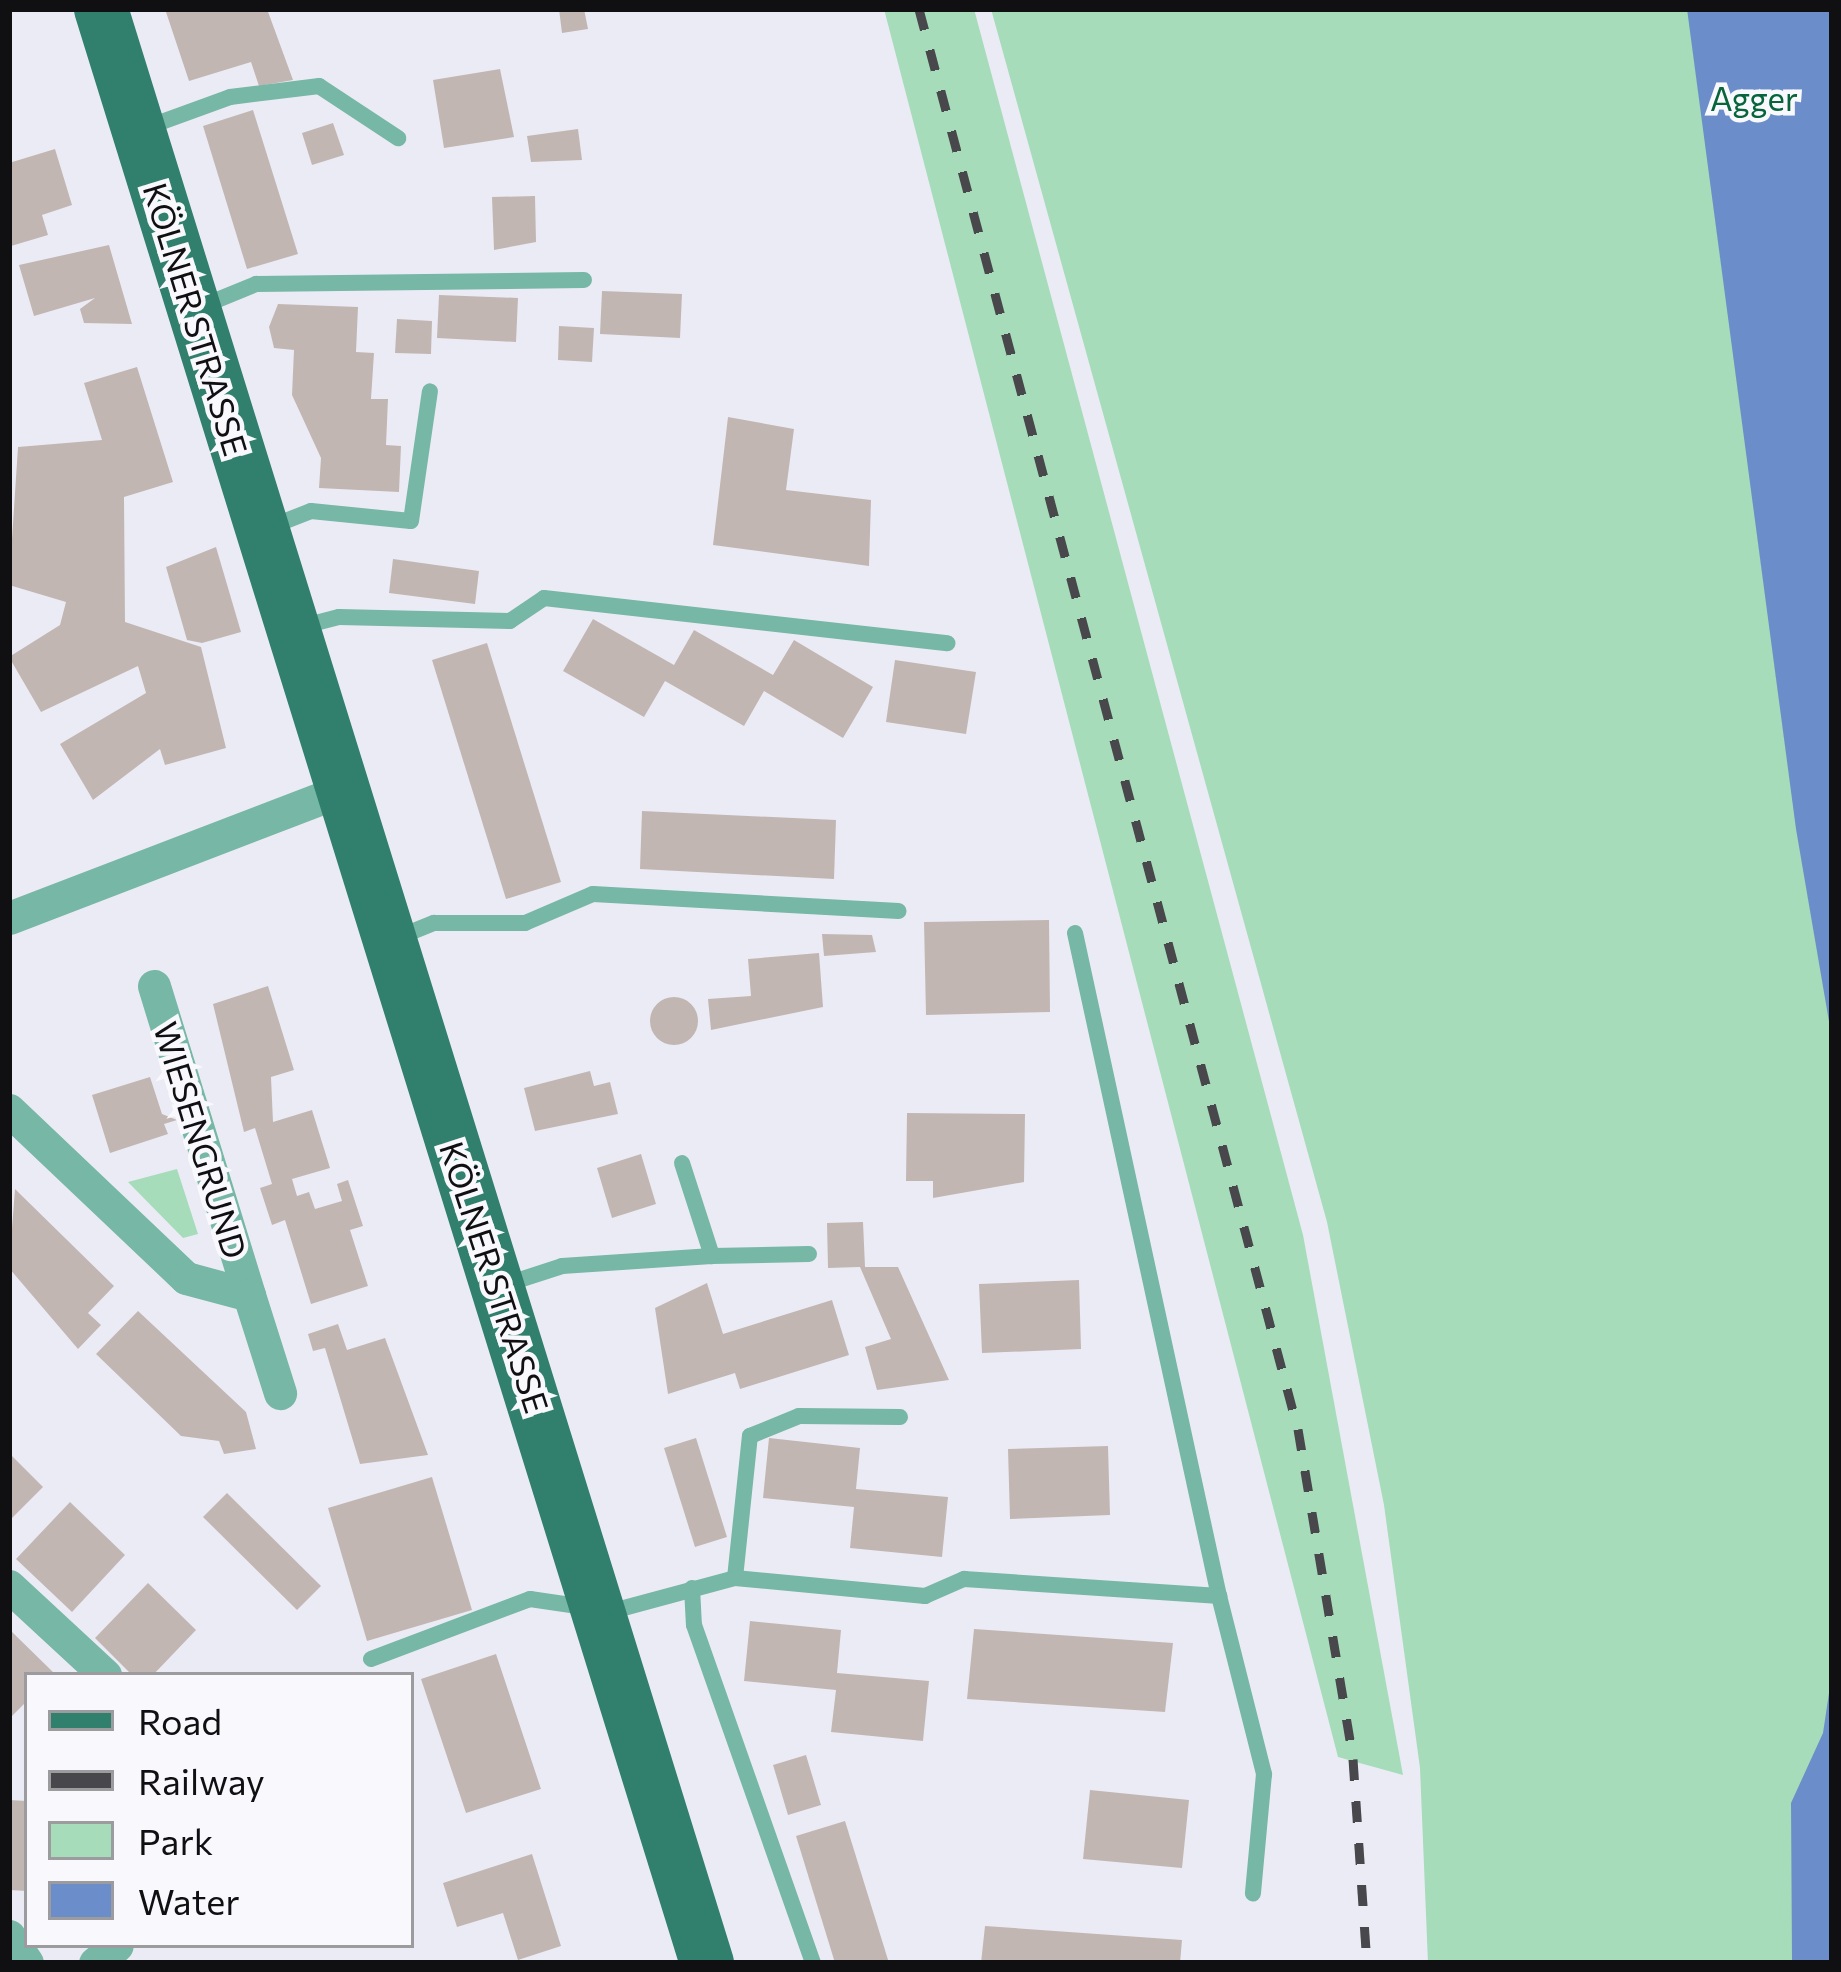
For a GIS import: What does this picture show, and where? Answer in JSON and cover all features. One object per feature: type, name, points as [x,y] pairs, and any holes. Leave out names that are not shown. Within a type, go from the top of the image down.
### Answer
[{"type":"main road","name":"KÖLNER STRASSE","points":[[101,9],[289,630],[602,1614],[707,1963]]},
{"type":"street","points":[[9,918],[342,790]]},
{"type":"street","name":"WIESENGRUND","points":[[154,986],[280,1393]]},
{"type":"street","name":"WIESENGRUND","points":[[9,1110],[186,1278],[249,1295]]},
{"type":"street","points":[[9,1586],[102,1672]]},
{"type":"street","points":[[9,1936],[27,1963]]},
{"type":"lane","points":[[138,131],[230,97],[319,86],[398,138]]},
{"type":"lane","points":[[193,310],[256,284],[584,280]]},
{"type":"lane","points":[[261,531],[311,511],[411,521],[430,391]]},
{"type":"lane","points":[[289,630],[339,617],[510,621],[544,598],[948,643]]},
{"type":"lane","points":[[390,940],[434,923],[524,923],[593,894],[899,911]]},
{"type":"lane","points":[[1075,933],[1219,1596],[1264,1774],[1252,1892]]},
{"type":"lane","points":[[682,1163],[712,1256]]},
{"type":"lane","points":[[498,1287],[562,1266],[809,1254]]},
{"type":"lane","points":[[735,1578],[750,1436],[799,1416],[900,1417]]},
{"type":"lane","points":[[371,1659],[530,1599],[602,1614],[735,1578],[925,1597],[964,1579],[1219,1596]]},
{"type":"lane","points":[[692,1588],[694,1625],[813,1963]]},
{"type":"green space","points":[[884,9],[974,9],[1303,1235],[1403,1775],[1338,1757]]},
{"type":"green space","points":[[991,9],[1832,9],[1832,1963],[1428,1963],[1420,1768],[1384,1505],[1327,1222]]},
{"type":"green space","points":[[177,1169],[198,1234],[183,1238],[128,1182]]},
{"type":"water","name":"Agger","points":[[1687,9],[1831,9],[1832,1039],[1796,829]]},
{"type":"water","points":[[1832,1673],[1832,1963],[1792,1963],[1791,1803],[1823,1733]]},
{"type":"building","points":[[165,9],[267,9],[293,80],[259,86],[251,62],[189,81]]},
{"type":"building","points":[[559,9],[584,9],[588,29],[562,33]]},
{"type":"building","points":[[500,69],[514,137],[444,148],[433,80]]},
{"type":"building","points":[[253,110],[298,254],[247,269],[203,126]]},
{"type":"building","points":[[333,123],[344,155],[312,165],[302,133]]},
{"type":"building","points":[[578,129],[582,160],[531,162],[527,136]]},
{"type":"building","points":[[55,149],[72,205],[42,215],[48,235],[11,246],[9,163]]},
{"type":"building","points":[[535,196],[536,242],[494,250],[492,197]]},
{"type":"building","points":[[109,245],[132,324],[84,323],[80,309],[95,298],[34,316],[19,265]]},
{"type":"building","points":[[602,291],[682,294],[680,338],[600,334]]},
{"type":"building","points":[[439,295],[518,298],[516,342],[437,338]]},
{"type":"building","points":[[278,304],[358,307],[356,352],[374,353],[371,399],[388,399],[386,445],[401,446],[399,492],[319,488],[321,458],[292,395],[294,350],[274,348],[269,327]]},
{"type":"building","points":[[397,319],[432,321],[431,354],[395,353]]},
{"type":"building","points":[[559,326],[594,328],[592,362],[558,360]]},
{"type":"building","points":[[137,367],[173,482],[124,497],[125,622],[201,647],[226,748],[165,765],[160,749],[93,800],[60,744],[146,693],[138,666],[41,712],[9,657],[60,625],[66,602],[9,585],[18,447],[102,440],[84,383]]},
{"type":"building","points":[[728,417],[794,429],[786,490],[871,500],[869,566],[713,545]]},
{"type":"building","points":[[216,547],[241,632],[202,643],[187,640],[166,567]]},
{"type":"building","points":[[393,559],[479,571],[475,604],[389,593]]},
{"type":"building","points":[[593,619],[674,665],[694,630],[773,675],[794,640],[873,687],[843,738],[764,691],[744,726],[665,681],[644,717],[563,671]]},
{"type":"building","points":[[487,643],[561,882],[506,899],[432,660]]},
{"type":"building","points":[[895,660],[976,672],[966,734],[886,722]]},
{"type":"building","points":[[642,811],[836,820],[834,879],[640,869]]},
{"type":"building","points":[[1049,920],[1050,1012],[926,1015],[924,922]]},
{"type":"building","points":[[822,934],[872,935],[876,952],[824,956]]},
{"type":"building","points":[[819,953],[823,1007],[711,1030],[708,999],[751,996],[748,959]]},
{"type":"building","points":[[268,986],[294,1070],[271,1077],[273,1122],[312,1110],[330,1168],[292,1179],[297,1196],[309,1192],[315,1209],[342,1201],[337,1184],[348,1180],[363,1226],[350,1230],[368,1286],[311,1304],[285,1220],[272,1225],[260,1188],[272,1184],[255,1128],[244,1132],[213,1004]]},
{"type":"building","points":[[674,997],[691,1004],[698,1021],[691,1038],[674,1045],[657,1038],[650,1021],[657,1004]]},
{"type":"building","points":[[590,1071],[594,1086],[610,1082],[618,1114],[535,1131],[524,1088]]},
{"type":"building","points":[[150,1077],[162,1114],[177,1120],[164,1124],[168,1134],[110,1153],[92,1095]]},
{"type":"building","points":[[907,1113],[1025,1114],[1024,1182],[933,1198],[933,1181],[906,1181]]},
{"type":"building","points":[[641,1154],[656,1204],[612,1218],[597,1168]]},
{"type":"building","points":[[15,1189],[114,1286],[88,1313],[101,1325],[78,1349],[9,1268]]},
{"type":"building","points":[[863,1222],[865,1267],[898,1267],[949,1380],[877,1390],[865,1347],[891,1339],[860,1267],[828,1268],[827,1223]]},
{"type":"building","points":[[1079,1280],[1081,1349],[982,1353],[979,1284]]},
{"type":"building","points":[[707,1283],[723,1334],[832,1300],[849,1355],[740,1389],[735,1373],[668,1394],[655,1308]]},
{"type":"building","points":[[138,1311],[246,1412],[256,1449],[224,1454],[219,1441],[181,1436],[96,1354]]},
{"type":"building","points":[[338,1324],[347,1350],[385,1338],[428,1455],[360,1464],[325,1348],[313,1351],[308,1334]]},
{"type":"building","points":[[696,1438],[727,1537],[695,1547],[664,1448]]},
{"type":"building","points":[[769,1438],[860,1448],[856,1489],[948,1497],[942,1557],[850,1548],[854,1507],[763,1498]]},
{"type":"building","points":[[1108,1446],[1110,1515],[1010,1519],[1008,1449]]},
{"type":"building","points":[[9,1453],[43,1487],[9,1521]]},
{"type":"building","points":[[432,1477],[472,1610],[367,1641],[328,1508]]},
{"type":"building","points":[[227,1493],[321,1586],[297,1610],[203,1517]]},
{"type":"building","points":[[70,1502],[125,1555],[72,1612],[16,1559]]},
{"type":"building","points":[[148,1583],[196,1630],[156,1672],[129,1672],[95,1638]]},
{"type":"building","points":[[750,1621],[841,1630],[837,1673],[929,1681],[923,1741],[831,1732],[836,1690],[744,1681]]},
{"type":"building","points":[[9,1629],[53,1672],[24,1672],[24,1704],[9,1719]]},
{"type":"building","points":[[974,1629],[1173,1643],[1165,1712],[967,1699]]},
{"type":"building","points":[[496,1654],[541,1789],[466,1813],[421,1679]]},
{"type":"building","points":[[806,1755],[821,1805],[788,1815],[773,1765]]},
{"type":"building","points":[[1090,1790],[1189,1800],[1182,1868],[1083,1859]]},
{"type":"building","points":[[9,1800],[24,1801],[24,1891],[9,1890]]},
{"type":"building","points":[[845,1821],[889,1963],[835,1963],[796,1836]]},
{"type":"building","points":[[532,1854],[561,1946],[518,1960],[503,1913],[457,1927],[443,1883]]},
{"type":"building","points":[[985,1926],[1182,1940],[1180,1963],[981,1963]]},
{"type":"railway","points":[[919,9],[1298,1429],[1353,1759],[1367,1963]]}]
